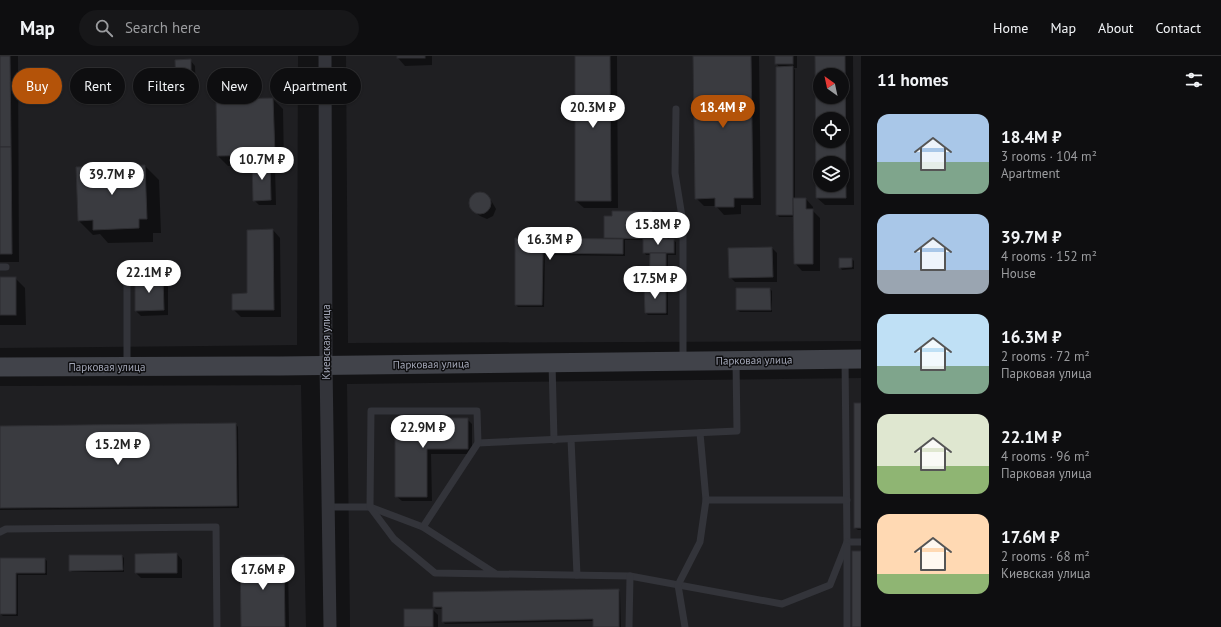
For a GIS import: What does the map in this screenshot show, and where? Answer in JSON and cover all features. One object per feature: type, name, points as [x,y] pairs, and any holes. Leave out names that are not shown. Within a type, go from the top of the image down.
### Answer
[{"type":"main road","name":"Парковая улица","points":[[0,367],[853,359]]},
{"type":"street","name":"Киевская улица","points":[[325,56],[326,365],[330,627]]},
{"type":"lane","points":[[676,109],[676,173],[683,223],[683,361]]},
{"type":"lane","points":[[127,283],[127,367]]},
{"type":"lane","points":[[847,627],[847,500],[853,359]]},
{"type":"lane","points":[[478,443],[738,432],[736,360]]},
{"type":"lane","points":[[552,362],[554,440]]},
{"type":"lane","points":[[423,526],[478,443],[477,411],[371,411],[370,507],[394,539],[435,573],[630,576],[782,604],[830,585],[847,542]]},
{"type":"lane","points":[[685,627],[678,585],[700,542],[706,500],[700,433]]},
{"type":"lane","points":[[571,439],[577,575]]},
{"type":"lane","points":[[706,500],[847,500]]},
{"type":"lane","points":[[328,507],[370,507],[423,526],[496,574]]},
{"type":"lane","points":[[0,532],[6,529],[216,526],[217,627]]},
{"type":"lane","points":[[847,542],[861,542]]},
{"type":"lane","points":[[629,627],[630,576]]},
{"type":"shaded area","points":[[0,56],[298,56],[298,68],[270,68],[270,104],[298,104],[297,345],[0,348]]},
{"type":"shaded area","points":[[346,56],[861,56],[861,341],[348,343],[346,104],[361,104],[361,68],[346,68]]},
{"type":"shaded area","points":[[861,378],[861,627],[350,627],[347,384]]},
{"type":"shaded area","points":[[301,385],[306,627],[0,627],[0,386]]},
{"type":"building","points":[[0,56],[10,56],[11,147],[0,147]]},
{"type":"building","points":[[397,56],[425,56],[425,58],[397,58]]},
{"type":"building","points":[[575,56],[610,56],[611,201],[575,201]]},
{"type":"building","points":[[693,56],[751,56],[753,198],[734,198],[734,207],[715,207],[715,198],[695,199]]},
{"type":"building","points":[[775,56],[793,56],[793,64],[775,64]]},
{"type":"building","points":[[815,56],[845,56],[845,68],[815,68]]},
{"type":"building","points":[[191,59],[191,68],[175,68],[175,60]]},
{"type":"building","points":[[793,66],[793,215],[776,215],[776,67]]},
{"type":"building","points":[[262,98],[270,98],[270,104],[273,104],[275,155],[217,156],[216,104],[262,104]]},
{"type":"building","points":[[815,104],[845,104],[845,112],[815,112]]},
{"type":"building","points":[[0,147],[11,147],[12,254],[0,254]]},
{"type":"building","points":[[816,148],[846,148],[846,156],[816,156]]},
{"type":"building","points":[[270,161],[271,200],[253,201],[252,162]]},
{"type":"building","points":[[145,165],[147,219],[139,219],[139,228],[93,230],[93,220],[78,221],[76,167]]},
{"type":"building","points":[[480,192],[488,195],[491,203],[488,211],[480,214],[472,211],[469,203],[472,195]]},
{"type":"building","points":[[816,192],[846,192],[846,198],[816,198]]},
{"type":"building","points":[[793,198],[806,198],[806,209],[813,209],[813,264],[794,264]]},
{"type":"building","points":[[612,211],[652,211],[652,224],[667,224],[667,239],[604,238],[604,216],[612,216]]},
{"type":"building","points":[[273,229],[274,310],[232,310],[232,294],[247,293],[247,230]]},
{"type":"building","points":[[515,238],[623,239],[623,254],[543,253],[542,305],[515,305]]},
{"type":"building","points":[[643,239],[674,239],[674,253],[643,253]]},
{"type":"building","points":[[772,247],[773,277],[729,278],[728,248]]},
{"type":"building","points":[[650,253],[666,253],[666,287],[649,286]]},
{"type":"building","points":[[839,258],[852,258],[852,267],[839,268]]},
{"type":"building","points":[[0,277],[16,277],[16,315],[0,315]]},
{"type":"building","points":[[163,277],[164,310],[135,311],[135,278]]},
{"type":"building","points":[[644,287],[666,287],[666,313],[645,313]]},
{"type":"building","points":[[736,288],[770,288],[771,310],[736,310]]},
{"type":"building","points":[[854,403],[861,403],[861,528],[854,528]]},
{"type":"building","points":[[395,418],[468,418],[468,449],[427,449],[427,497],[395,497]]},
{"type":"building","points":[[236,423],[237,506],[0,508],[0,426]]},
{"type":"building","points":[[852,551],[861,551],[861,627],[852,627]]},
{"type":"building","points":[[177,553],[177,573],[135,573],[135,554]]},
{"type":"building","points":[[69,555],[122,555],[123,570],[69,571]]},
{"type":"building","points":[[284,555],[285,627],[241,627],[240,556]]},
{"type":"building","points":[[0,558],[45,558],[45,573],[16,573],[16,614],[0,614]]},
{"type":"building","points":[[619,589],[619,627],[593,627],[593,619],[442,622],[442,607],[433,607],[433,592]]},
{"type":"building","points":[[404,609],[433,609],[433,627],[404,627]]}]
